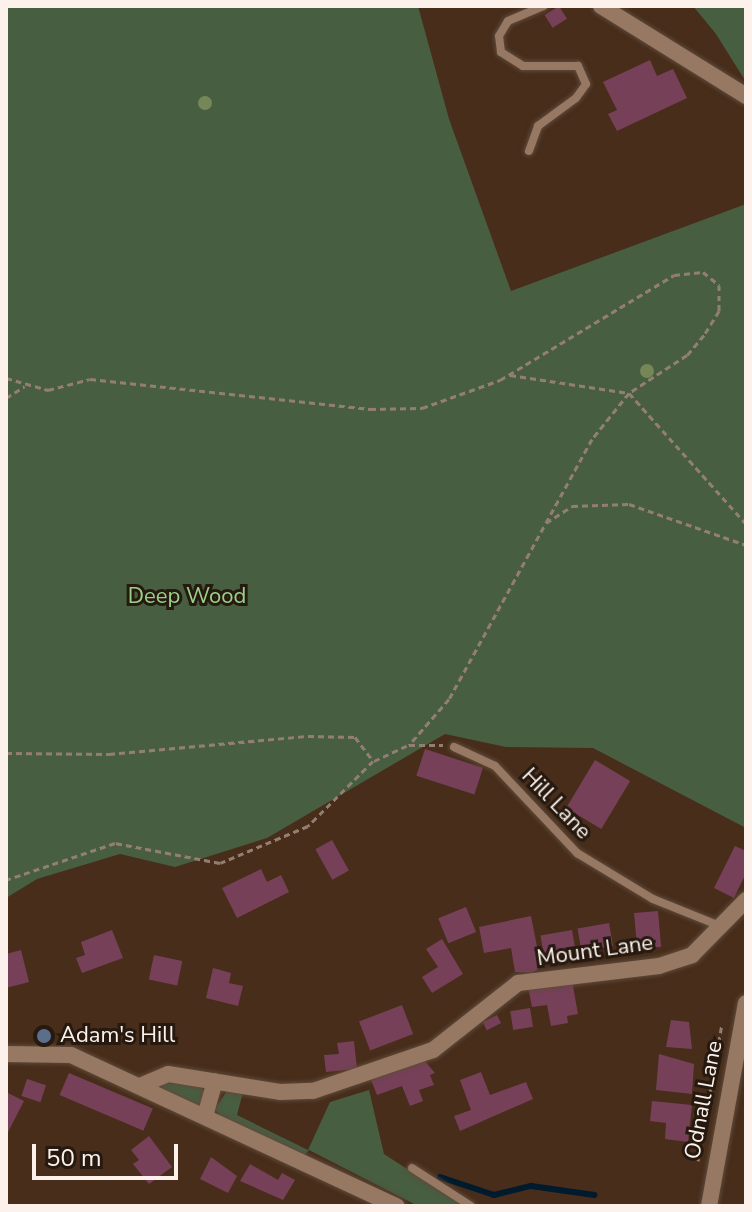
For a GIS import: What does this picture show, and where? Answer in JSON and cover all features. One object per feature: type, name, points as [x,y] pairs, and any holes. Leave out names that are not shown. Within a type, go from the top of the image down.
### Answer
[{"type":"street","points":[[601,6],[746,96]]},
{"type":"street","name":"Mount Lane","points":[[142,1085],[168,1074],[280,1092],[313,1091],[433,1050],[518,983],[659,966],[692,955],[746,900]]},
{"type":"street","name":"Odnall Lane","points":[[709,1206],[746,1003]]},
{"type":"street","points":[[6,1054],[71,1055],[142,1085],[397,1206]]},
{"type":"street","points":[[205,1116],[215,1081]]},
{"type":"lane","points":[[529,151],[538,126],[576,98],[586,84],[578,66],[523,66],[501,52],[499,36],[508,21],[544,6]]},
{"type":"lane","name":"Hill Lane","points":[[454,747],[495,766],[577,853],[653,899],[720,926]]},
{"type":"lane","points":[[412,1168],[471,1206]]},
{"type":"path","points":[[6,378],[25,386],[48,390],[90,379],[370,409],[422,408],[508,374],[674,275],[703,272],[719,285],[719,311],[704,335],[687,355],[629,393],[592,439],[449,699],[409,745],[373,761],[308,826],[220,863],[115,843],[6,880]]},
{"type":"path","points":[[508,374],[629,393],[746,524]]},
{"type":"path","points":[[6,398],[25,386]]},
{"type":"path","points":[[544,525],[572,506],[629,504],[746,545]]},
{"type":"path","points":[[6,753],[109,754],[308,736],[355,737],[373,761]]},
{"type":"path","points":[[409,745],[454,747]]},
{"type":"green space","name":"Deep Wood","points":[[6,6],[418,6],[449,119],[511,291],[746,204],[746,828],[593,748],[506,747],[445,734],[267,838],[175,867],[120,854],[37,879],[6,898]]},
{"type":"green space","points":[[693,6],[746,6],[746,82],[716,34]]},
{"type":"green space","points":[[164,1083],[198,1085],[205,1091],[201,1107],[161,1088]]},
{"type":"green space","points":[[369,1090],[384,1154],[464,1206],[418,1206],[309,1150],[303,1157],[220,1116],[215,1109],[227,1091],[243,1092],[237,1115],[308,1150],[330,1102]]},
{"type":"building","points":[[559,6],[567,19],[553,28],[545,15]]},
{"type":"building","points":[[650,60],[657,76],[673,69],[687,98],[617,131],[608,114],[617,110],[603,82]]},
{"type":"building","points":[[425,749],[483,768],[474,794],[416,776]]},
{"type":"building","points":[[595,760],[630,781],[601,829],[566,808]]},
{"type":"building","points":[[332,840],[349,871],[332,880],[315,849]]},
{"type":"building","points":[[735,846],[746,851],[746,873],[734,898],[714,888]]},
{"type":"building","points":[[261,869],[267,882],[281,875],[289,892],[237,918],[222,888]]},
{"type":"building","points":[[466,907],[476,932],[448,943],[438,918]]},
{"type":"building","points":[[658,911],[661,947],[637,949],[634,913]]},
{"type":"building","points":[[531,916],[541,967],[532,973],[515,972],[511,948],[484,953],[479,927]]},
{"type":"building","points":[[609,923],[613,946],[581,951],[577,929]]},
{"type":"building","points":[[112,930],[123,958],[82,973],[76,958],[85,955],[81,942]]},
{"type":"building","points":[[572,930],[576,953],[544,958],[540,936]]},
{"type":"building","points":[[442,939],[463,974],[432,993],[422,977],[438,967],[426,949]]},
{"type":"building","points":[[21,950],[29,982],[6,988],[6,954]]},
{"type":"building","points":[[154,955],[182,961],[177,985],[149,979]]},
{"type":"building","points":[[213,968],[231,973],[229,983],[243,986],[238,1006],[206,998]]},
{"type":"building","points":[[572,980],[578,1014],[567,1016],[568,1023],[551,1026],[547,1005],[532,1007],[528,987]]},
{"type":"building","points":[[402,1005],[413,1034],[370,1050],[359,1021]]},
{"type":"building","points":[[530,1008],[533,1027],[513,1030],[510,1011]]},
{"type":"building","points":[[497,1015],[501,1023],[487,1030],[483,1022]]},
{"type":"building","points":[[671,1020],[689,1022],[692,1049],[666,1047]]},
{"type":"building","points":[[354,1041],[357,1069],[326,1072],[324,1055],[339,1054],[337,1043]]},
{"type":"building","points":[[659,1054],[694,1064],[692,1094],[656,1090]]},
{"type":"building","points":[[424,1060],[435,1073],[430,1075],[434,1085],[419,1090],[423,1101],[410,1106],[402,1086],[377,1095],[371,1080]]},
{"type":"building","points":[[481,1072],[490,1095],[526,1082],[533,1099],[460,1131],[454,1116],[471,1110],[460,1080]]},
{"type":"building","points":[[69,1073],[153,1109],[143,1131],[60,1095]]},
{"type":"building","points":[[27,1079],[46,1085],[40,1102],[21,1096]]},
{"type":"building","points":[[6,1092],[24,1101],[6,1136]]},
{"type":"building","points":[[652,1101],[692,1105],[688,1142],[665,1139],[666,1123],[650,1121]]},
{"type":"building","points":[[149,1136],[172,1167],[149,1184],[133,1164],[139,1160],[131,1150]]},
{"type":"building","points":[[211,1157],[237,1176],[228,1193],[200,1179]]},
{"type":"building","points":[[250,1164],[278,1180],[282,1173],[295,1180],[283,1200],[240,1181]]},
{"type":"waterway","points":[[440,1177],[494,1195],[531,1186],[594,1195]]},
{"type":"place","name":"Adam's Hill","points":[[44,1036]]}]
